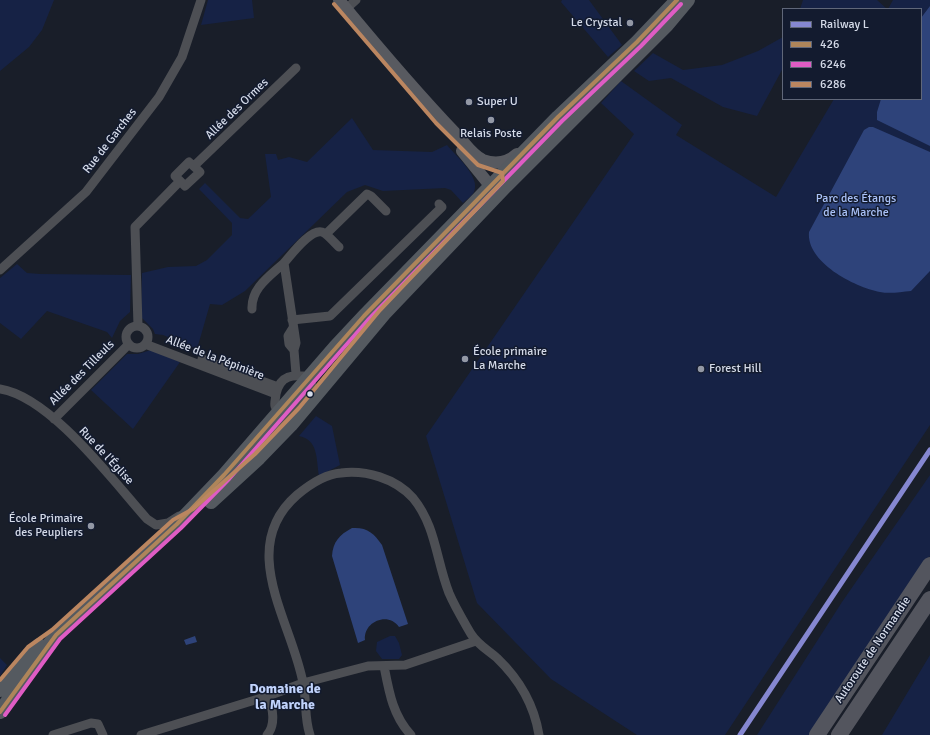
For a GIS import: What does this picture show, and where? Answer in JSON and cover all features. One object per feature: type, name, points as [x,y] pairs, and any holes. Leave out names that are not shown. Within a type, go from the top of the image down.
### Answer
[{"type":"highway","name":"Autoroute de Normandie","points":[[817,735],[930,565]]},
{"type":"highway","name":"Autoroute de Normandie","points":[[839,735],[930,598]]},
{"type":"main road","points":[[508,176],[535,140],[637,42],[677,0]]},
{"type":"main road","points":[[0,712],[56,635],[177,524],[224,475],[285,419],[384,314],[508,176],[648,45],[688,0]]},
{"type":"main road","points":[[177,524],[196,514],[259,458],[285,419],[302,376],[345,337],[494,191]]},
{"type":"main road","points":[[0,690],[30,654],[45,640],[56,635]]},
{"type":"street","name":"Rue de Garches","points":[[0,270],[86,192],[155,102],[182,57],[201,0]]},
{"type":"street","points":[[356,0],[342,4],[440,119],[494,191]]},
{"type":"street","name":"Allée des Ormes","points":[[138,326],[135,226],[180,181],[175,176],[189,162],[194,166],[296,68]]},
{"type":"street","points":[[440,119],[476,155],[492,163],[508,176]]},
{"type":"street","points":[[492,163],[507,161],[535,140]]},
{"type":"street","points":[[326,234],[367,194],[386,211]]},
{"type":"street","points":[[292,324],[330,316],[442,207],[439,204]]},
{"type":"street","points":[[252,309],[252,297],[257,289],[310,235],[316,232],[326,234],[339,247]]},
{"type":"street","points":[[284,263],[296,343],[294,350],[302,376],[288,377],[277,391],[274,405],[285,419]]},
{"type":"street","points":[[138,326],[147,332],[146,342],[137,348],[128,344],[126,337],[128,330],[138,326]]},
{"type":"street","name":"Allée de la Pépinière","points":[[146,342],[277,391]]},
{"type":"street","name":"Allée des Tilleuls","points":[[54,419],[128,344]]},
{"type":"street","name":"Rue de l'Église","points":[[0,389],[6,390],[31,401],[54,419],[86,450],[147,519],[156,525],[168,523],[193,508]]},
{"type":"street","points":[[310,735],[306,722],[303,683],[270,575],[268,552],[270,538],[274,525],[291,500],[305,488],[320,479],[339,473],[364,473],[379,476],[392,482],[412,497],[428,521],[449,592],[476,641],[516,678],[528,696],[536,717],[539,735]]},
{"type":"street","points":[[141,735],[268,696],[303,683],[368,666],[405,665],[476,641]]},
{"type":"street","points":[[384,666],[392,704],[403,726],[411,735]]},
{"type":"street","points":[[267,735],[271,730],[273,715],[268,696]]},
{"type":"street","points":[[53,735],[91,723],[98,724],[103,735]]},
{"type":"green space","points":[[0,0],[54,0],[42,30],[29,47],[0,71]]},
{"type":"green space","points":[[208,0],[252,0],[254,18],[201,25]]},
{"type":"green space","points":[[562,0],[589,0],[622,45],[608,57],[561,2]]},
{"type":"green space","points":[[803,0],[877,0],[886,8],[800,8]]},
{"type":"green space","name":"Forest Hill","points":[[893,0],[930,0],[930,425],[725,735],[637,735],[551,679],[477,603],[426,436],[634,134],[601,103],[621,81],[682,125],[676,135],[776,197],[833,100],[922,100],[922,8],[889,8]]},
{"type":"green space","points":[[782,38],[782,70],[757,116],[723,107],[671,78],[649,81],[634,71],[653,53],[683,70],[722,65],[758,51]]},
{"type":"green space","points":[[352,118],[373,150],[432,152],[447,145],[471,173],[475,186],[474,192],[463,203],[451,190],[445,188],[383,191],[365,185],[347,192],[245,291],[222,305],[210,304],[197,349],[163,335],[155,334],[153,329],[141,317],[142,273],[168,267],[196,266],[207,260],[232,235],[232,223],[199,189],[205,183],[240,218],[248,219],[271,197],[265,154],[276,154],[278,160],[289,157],[307,162]]},
{"type":"green space","points":[[17,264],[27,273],[131,275],[130,312],[120,321],[112,338],[107,332],[47,311],[21,339],[0,323],[0,278]]},
{"type":"green space","points":[[151,350],[180,362],[133,429],[91,390],[127,354],[138,354]]},
{"type":"green space","points":[[316,416],[332,426],[340,465],[319,476],[317,457],[313,446],[305,438],[299,436]]},
{"type":"green space","points":[[930,475],[930,556],[811,735],[757,735],[842,602]]},
{"type":"green space","points":[[390,636],[395,636],[399,643],[402,655],[399,659],[382,659],[376,651],[377,642]]},
{"type":"green space","points":[[930,655],[930,735],[882,735]]},
{"type":"green space","points":[[0,658],[7,665],[0,676]]},
{"type":"shaded area","points":[[930,6],[930,146],[877,120],[877,112],[881,100],[922,100],[922,17]]},
{"type":"shaded area","points":[[869,127],[873,127],[930,152],[930,271],[911,291],[884,293],[869,289],[845,279],[823,263],[815,253],[810,243],[809,232],[864,130]]},
{"type":"shaded area","points":[[352,528],[370,532],[382,545],[408,624],[399,627],[394,622],[389,620],[383,619],[377,621],[368,628],[365,634],[365,640],[358,643],[332,556],[335,543],[344,533]]},
{"type":"shaded area","points":[[195,636],[197,642],[186,645],[184,640]]},
{"type":"rail line","name":"L","points":[[740,735],[930,450]]},
{"type":"transit line","name":"426","points":[[0,712],[56,635],[177,524],[224,475],[364,316],[558,117],[637,42],[677,0]]},
{"type":"transit line","name":"6286","points":[[0,680],[28,647],[52,630],[173,520],[193,509],[255,454],[299,408],[380,310],[503,181],[502,173],[478,165],[436,123],[334,4]]},
{"type":"transit line","name":"6246","points":[[5,715],[60,639],[181,528],[229,479],[368,320],[562,121],[641,46],[681,4]]},
{"type":"place","name":"Le Crystal","points":[[630,23]]},
{"type":"place","name":"Super U","points":[[469,102]]},
{"type":"place","name":"Relais Poste","points":[[491,120]]},
{"type":"place","name":"École primaire La Marche","points":[[465,359]]},
{"type":"place","name":"Forest Hill","points":[[701,369]]},
{"type":"place","name":"École Primaire des Peupliers","points":[[91,526]]},
{"type":"district","name":"Domaine de la Marche","points":[[285,698]]},
{"type":"park label","name":"Parc des Étangs de la Marche","points":[[856,206]]}]
